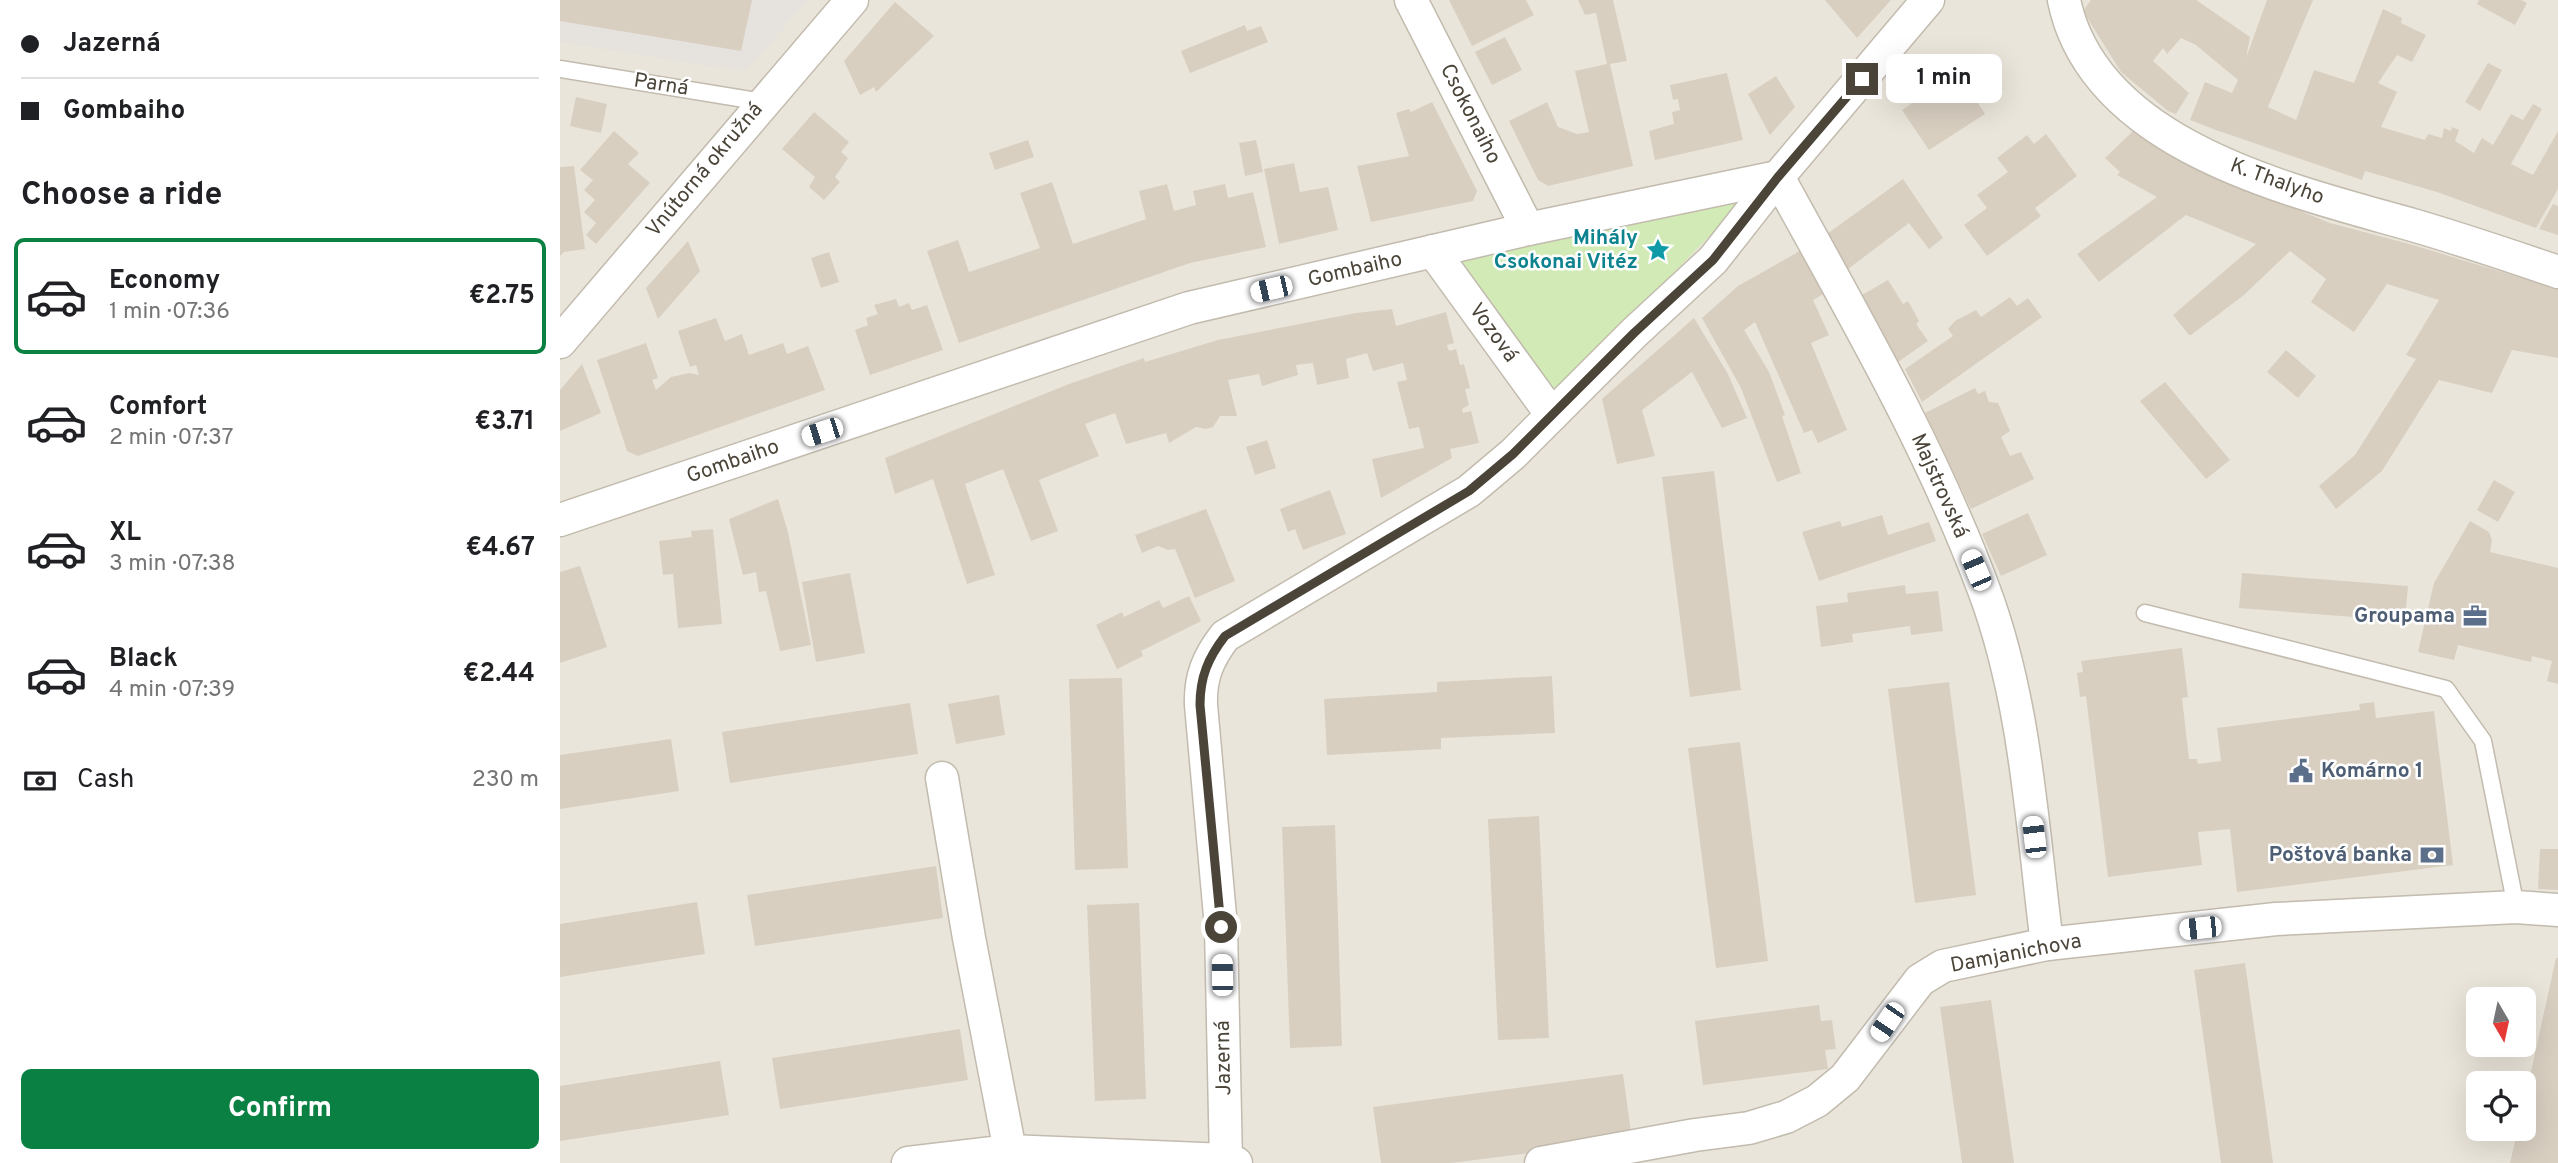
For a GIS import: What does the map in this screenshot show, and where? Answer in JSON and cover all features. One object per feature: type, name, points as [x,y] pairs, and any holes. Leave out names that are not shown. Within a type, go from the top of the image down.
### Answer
[{"type":"street","name":"Vnútorná okružná","points":[[560,342],[762,102],[852,0]]},
{"type":"street","name":"Csokonaiho","points":[[1411,0],[1528,229]]},
{"type":"street","points":[[1778,177],[1928,0]]},
{"type":"street","name":"K. Thalyho","points":[[2064,0],[2078,44],[2118,97],[2141,118],[2176,138],[2230,167],[2301,194],[2469,241],[2558,272]]},
{"type":"street","name":"Gombaiho","points":[[560,520],[1189,309],[1528,229],[1778,177]]},
{"type":"street","name":"Jazerná","points":[[1229,1162],[1221,927],[1200,705],[1200,687],[1206,666],[1225,636],[1469,491],[1513,454],[1713,260],[1778,177]]},
{"type":"street","name":"Majstrovská","points":[[1778,177],[1888,376],[1985,591],[2021,731],[2047,944]]},
{"type":"street","name":"Vozová","points":[[1433,251],[1552,415]]},
{"type":"street","points":[[942,778],[969,938],[1010,1151]]},
{"type":"street","name":"Damjanichova","points":[[1541,1163],[1749,1128],[1786,1117],[1817,1101],[1845,1078],[1920,980],[1943,966],[2047,944],[2276,919],[2516,907],[2558,910]]},
{"type":"street","points":[[908,1163],[1010,1151],[1229,1162]]},
{"type":"lane","name":"Parná","points":[[560,69],[762,102]]},
{"type":"lane","points":[[2144,613],[2446,690],[2483,741],[2516,907]]},
{"type":"shaded area","points":[[560,0],[2558,0],[2558,1163],[560,1163]]},
{"type":"shaded area","points":[[560,0],[808,0],[748,69],[723,68],[560,42]]},
{"type":"green space","points":[[1753,192],[1556,392],[1460,260]]},
{"type":"building","points":[[560,0],[752,0],[741,51],[560,21]]},
{"type":"building","points":[[1449,0],[1526,0],[1534,15],[1472,46]]},
{"type":"building","points":[[1578,0],[1613,0],[1627,61],[1610,64],[1633,166],[1548,186],[1538,180],[1509,121],[1547,102],[1558,127],[1577,134],[1589,132],[1575,71],[1607,64],[1596,13],[1585,15]]},
{"type":"building","points":[[1825,0],[1891,0],[1857,38]]},
{"type":"building","points":[[2091,0],[2196,0],[2250,37],[2246,58],[2267,0],[2313,0],[2268,107],[2296,120],[2314,70],[2354,83],[2383,9],[2402,18],[2401,23],[2426,35],[2412,62],[2397,55],[2378,83],[2397,92],[2381,127],[2425,140],[2428,134],[2442,138],[2444,128],[2451,131],[2452,127],[2459,130],[2455,141],[2474,153],[2482,138],[2493,145],[2511,114],[2523,120],[2533,104],[2542,109],[2511,164],[2533,175],[2558,131],[2558,189],[2536,228],[2437,192],[2365,171],[2362,180],[2190,120],[2205,82],[2232,93],[2238,80],[2196,45],[2181,38],[2167,54],[2163,48],[2153,61],[2189,93],[2176,114],[2168,111],[2121,72],[2083,11]]},
{"type":"building","points":[[2479,0],[2521,0],[2527,3],[2515,25],[2477,4]]},
{"type":"building","points":[[895,2],[934,36],[876,92],[874,87],[860,95],[844,61]]},
{"type":"building","points":[[1245,25],[1247,31],[1261,26],[1268,42],[1190,73],[1181,51]]},
{"type":"building","points":[[1505,37],[1522,70],[1492,85],[1475,52]]},
{"type":"building","points":[[1948,58],[1985,114],[1929,150],[1902,110],[1934,88],[1925,74]]},
{"type":"building","points":[[2488,63],[2502,70],[2480,111],[2465,102]]},
{"type":"building","points":[[1727,73],[1743,140],[1655,160],[1649,131],[1674,124],[1672,112],[1680,110],[1678,99],[1673,100],[1670,85]]},
{"type":"building","points":[[1776,76],[1795,107],[1770,135],[1748,94]]},
{"type":"building","points":[[576,97],[607,104],[601,133],[570,126]]},
{"type":"building","points":[[1432,102],[1477,191],[1473,201],[1371,222],[1357,166],[1409,156],[1396,113],[1409,109],[1411,112]]},
{"type":"building","points":[[814,112],[849,142],[841,152],[848,158],[835,177],[840,182],[824,200],[809,187],[815,177],[782,149]]},
{"type":"building","points":[[614,131],[639,153],[628,164],[650,183],[596,244],[586,235],[596,223],[584,212],[595,200],[584,190],[593,180],[580,170]]},
{"type":"building","points":[[2133,131],[2150,143],[2226,181],[2330,223],[2558,289],[2558,358],[2512,350],[2492,393],[2439,380],[2382,471],[2336,509],[2319,486],[2355,455],[2416,359],[2406,355],[2439,300],[2387,284],[2354,332],[2311,302],[2326,279],[2290,251],[2244,295],[2189,335],[2173,315],[2256,244],[2186,215],[2099,282],[2077,254],[2157,197],[2117,175],[2120,172],[2105,158]]},
{"type":"building","points":[[2046,134],[2077,176],[2035,208],[2041,216],[1987,256],[1964,225],[1987,208],[1977,195],[2008,172],[1997,158],[2027,135],[2034,144]]},
{"type":"building","points":[[1028,140],[1034,157],[995,170],[989,153]]},
{"type":"building","points":[[1256,140],[1263,172],[1245,176],[1239,143]]},
{"type":"building","points":[[1294,163],[1300,192],[1328,187],[1338,230],[1279,244],[1264,169]]},
{"type":"building","points":[[574,166],[585,249],[564,252],[560,256],[560,167]]},
{"type":"building","points":[[1903,179],[1943,238],[1929,249],[1909,223],[1848,269],[1827,234]]},
{"type":"building","points":[[1052,182],[1073,244],[1146,219],[1139,191],[1167,184],[1174,211],[1196,205],[1193,191],[1225,184],[1228,198],[1253,192],[1266,247],[1190,263],[959,343],[927,251],[958,240],[969,272],[1040,248],[1020,193]]},
{"type":"building","points":[[2553,204],[2558,206],[2558,235],[2539,229]]},
{"type":"building","points":[[688,241],[700,271],[658,319],[646,288]]},
{"type":"building","points":[[1805,248],[1827,292],[1813,300],[1829,335],[1811,343],[1847,430],[1818,443],[1812,430],[1804,433],[1755,322],[1744,330],[1769,372],[1785,415],[1782,416],[1801,473],[1777,482],[1741,388],[1702,318],[1738,286]]},
{"type":"building","points":[[829,252],[839,282],[821,288],[811,258]]},
{"type":"building","points":[[1888,280],[1903,304],[1908,301],[1919,321],[1916,324],[1928,341],[1898,362],[1862,295]]},
{"type":"building","points":[[2010,297],[2017,306],[2028,298],[2042,317],[1922,402],[1905,369],[1953,336],[1948,329],[1955,321],[1976,310],[1981,317]]},
{"type":"building","points":[[896,299],[899,307],[909,303],[912,310],[927,305],[943,350],[870,375],[855,330],[868,325],[866,318],[878,314],[874,305]]},
{"type":"building","points":[[1392,309],[1396,326],[1446,312],[1454,343],[1447,345],[1448,349],[1456,349],[1460,365],[1464,364],[1470,388],[1465,389],[1469,405],[1462,409],[1463,413],[1471,411],[1479,443],[1450,449],[1452,458],[1381,498],[1372,459],[1424,448],[1419,427],[1409,429],[1397,382],[1407,380],[1403,363],[1373,371],[1367,353],[1346,359],[1349,378],[1317,385],[1313,363],[1296,365],[1298,375],[1262,386],[1259,374],[1228,380],[1237,416],[1220,416],[1213,427],[1196,427],[1169,443],[1166,433],[1126,444],[1115,413],[1085,424],[1099,456],[1039,480],[1058,531],[1031,541],[1003,469],[965,484],[995,575],[967,584],[933,479],[895,494],[885,458],[1069,384],[1144,358],[1145,362],[1218,340],[1356,313]]},
{"type":"building","points":[[716,318],[725,341],[742,334],[749,355],[783,343],[787,354],[808,346],[825,390],[638,456],[627,451],[597,360],[646,343],[658,378],[652,380],[656,390],[671,377],[689,373],[699,375],[696,365],[690,367],[678,331]]},
{"type":"building","points":[[1694,318],[1728,374],[1747,418],[1722,428],[1692,372],[1642,410],[1655,456],[1617,464],[1602,399]]},
{"type":"building","points":[[2286,350],[2316,376],[2298,398],[2267,372]]},
{"type":"building","points":[[582,364],[601,413],[560,431],[560,390]]},
{"type":"building","points":[[2165,382],[2230,460],[2206,479],[2140,401]]},
{"type":"building","points":[[1975,388],[1978,394],[1985,391],[1989,402],[1998,403],[2010,431],[2001,437],[2010,456],[2021,452],[2034,479],[1971,509],[1925,413]]},
{"type":"building","points":[[1267,440],[1276,468],[1255,475],[1246,447]]},
{"type":"building","points":[[1714,471],[1741,690],[1690,697],[1662,477]]},
{"type":"building","points":[[2494,480],[2515,492],[2498,522],[2477,510]]},
{"type":"building","points":[[1330,490],[1346,534],[1303,550],[1295,529],[1288,532],[1280,509]]},
{"type":"building","points":[[778,499],[788,532],[811,645],[780,651],[766,591],[759,592],[756,572],[743,575],[729,519]]},
{"type":"building","points":[[1206,509],[1235,581],[1195,598],[1175,549],[1168,550],[1158,546],[1142,553],[1135,535]]},
{"type":"building","points":[[2028,513],[2047,555],[2001,576],[1982,534]]},
{"type":"building","points":[[1882,515],[1888,535],[1929,522],[1936,541],[1819,581],[1802,532],[1840,521],[1842,527]]},
{"type":"building","points":[[2470,521],[2489,532],[2492,540],[2490,552],[2558,568],[2558,684],[2547,681],[2552,661],[2532,656],[2531,662],[2458,645],[2454,660],[2418,652],[2434,583]]},
{"type":"building","points":[[713,529],[722,624],[678,628],[673,574],[663,575],[659,541],[692,537],[691,531]]},
{"type":"building","points":[[580,566],[607,647],[560,663],[560,572]]},
{"type":"building","points":[[850,573],[865,653],[816,662],[802,582]]},
{"type":"building","points":[[2242,573],[2408,586],[2405,621],[2239,608]]},
{"type":"building","points":[[1905,585],[1906,594],[1938,591],[1943,631],[1911,635],[1910,626],[1852,634],[1853,642],[1821,647],[1816,606],[1848,602],[1847,593]]},
{"type":"building","points":[[1189,596],[1201,621],[1141,651],[1143,656],[1117,669],[1096,625],[1122,612],[1124,617],[1159,600],[1163,608]]},
{"type":"building","points":[[2182,648],[2188,697],[2182,698],[2189,759],[2197,759],[2198,764],[2221,761],[2217,728],[2360,710],[2359,704],[2374,702],[2376,718],[2434,711],[2453,865],[2237,892],[2230,829],[2198,832],[2202,865],[2108,877],[2086,696],[2080,697],[2077,673],[2083,672],[2081,661]]},
{"type":"building","points":[[1552,676],[1555,733],[1441,738],[1441,749],[1327,755],[1324,699],[1437,692],[1437,682]]},
{"type":"building","points":[[1122,678],[1128,868],[1075,870],[1069,679]]},
{"type":"building","points":[[1949,682],[1976,895],[1915,903],[1888,689]]},
{"type":"building","points":[[999,695],[1005,735],[956,744],[948,704]]},
{"type":"building","points":[[910,703],[918,754],[730,783],[722,732]]},
{"type":"building","points":[[671,739],[679,791],[560,809],[560,755]]},
{"type":"building","points":[[1740,742],[1768,961],[1716,968],[1688,748]]},
{"type":"building","points":[[1539,816],[1549,1038],[1498,1040],[1488,819]]},
{"type":"building","points":[[1335,825],[1342,1046],[1290,1048],[1282,827]]},
{"type":"building","points":[[2540,849],[2558,849],[2558,890],[2538,889]]},
{"type":"building","points":[[936,866],[943,918],[755,946],[747,895]]},
{"type":"building","points":[[697,902],[705,954],[560,977],[560,924]]},
{"type":"building","points":[[1139,903],[1146,1099],[1095,1101],[1087,905]]},
{"type":"building","points":[[2558,958],[2558,1163],[2510,1163],[2515,1141],[2536,1141],[2536,1071],[2531,1071]]},
{"type":"building","points":[[2245,963],[2273,1163],[2221,1163],[2194,970]]},
{"type":"building","points":[[1991,1000],[2014,1163],[1962,1163],[1940,1007]]},
{"type":"building","points":[[1819,1005],[1821,1021],[1832,1020],[1836,1049],[1825,1050],[1828,1069],[1703,1085],[1695,1021]]},
{"type":"building","points":[[960,1029],[968,1080],[780,1109],[772,1058]]},
{"type":"building","points":[[720,1061],[729,1115],[560,1141],[560,1086]]},
{"type":"building","points":[[1623,1074],[1632,1140],[1451,1163],[1381,1163],[1373,1107]]},
{"type":"place","name":"Mihály Csokonai Vitéz","points":[[1658,250]]},
{"type":"place","name":"Groupama","points":[[2475,616]]},
{"type":"place","name":"Komárno 1","points":[[2301,771]]},
{"type":"place","name":"Poštová banka","points":[[2432,855]]},
{"type":"route","points":[[1221,927],[1200,705],[1200,687],[1212,653],[1225,636],[1469,491],[1513,454],[1634,333],[1713,260],[1778,177],[1862,79]]}]
